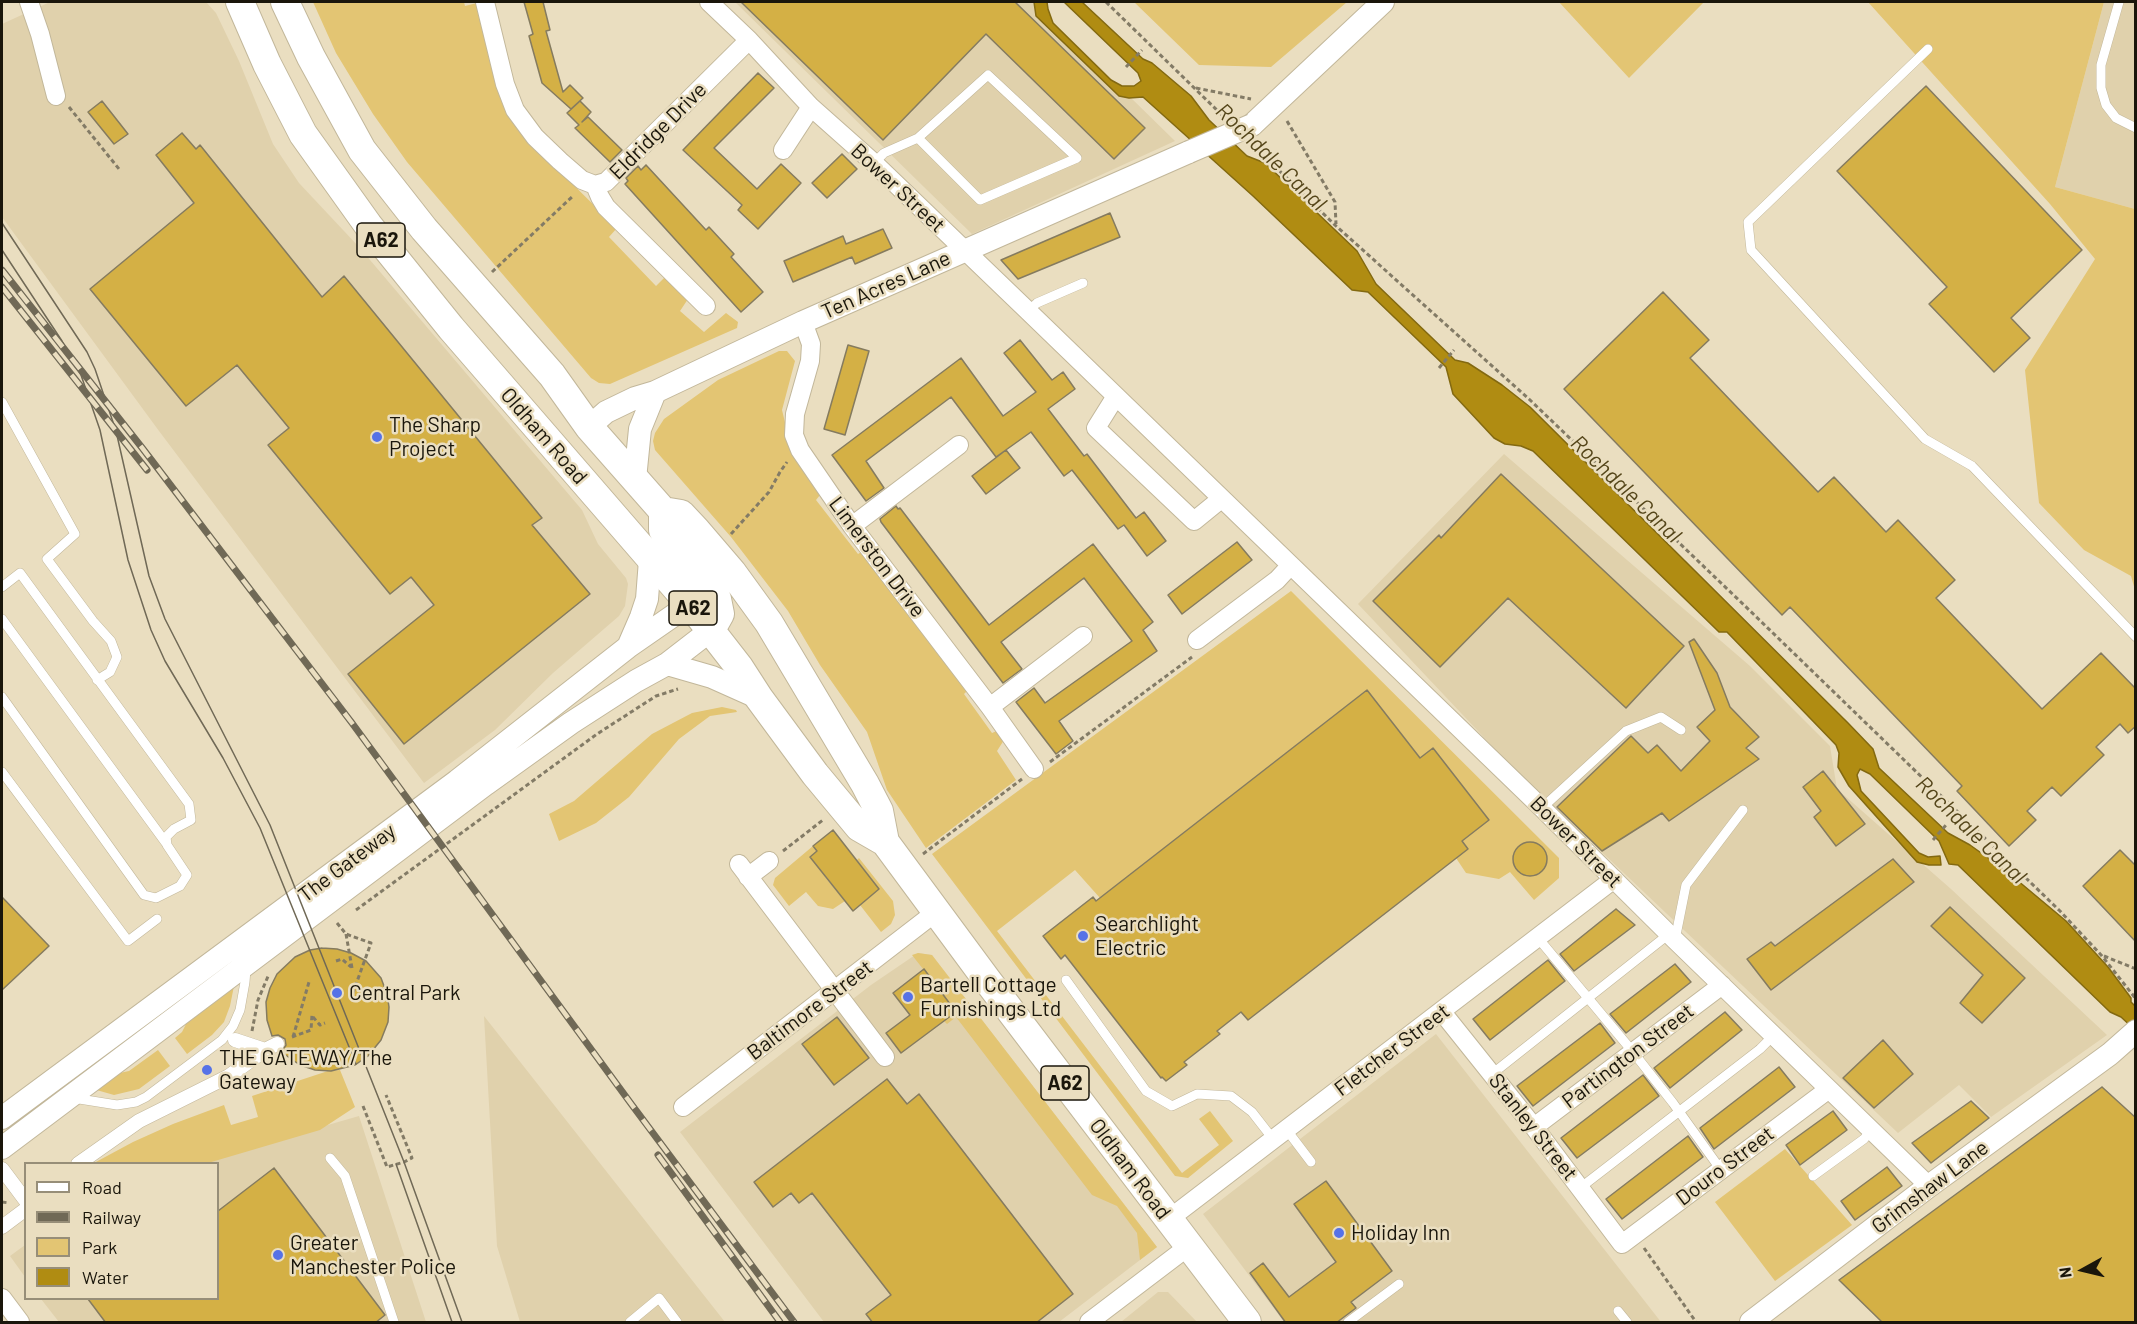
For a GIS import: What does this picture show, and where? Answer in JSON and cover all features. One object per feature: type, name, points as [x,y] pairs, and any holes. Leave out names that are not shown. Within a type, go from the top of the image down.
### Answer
[{"type":"highway","name":"Oldham Road","points":[[240,2],[267,64],[303,134],[339,186],[451,328],[650,560],[711,588],[769,622],[865,784],[879,811],[885,842]]},
{"type":"highway","name":"Oldham Road","points":[[285,2],[336,104],[362,150],[424,229],[552,375],[589,427],[663,512],[663,530],[711,588],[711,630],[759,698],[815,774],[859,827],[885,842],[1247,1323]]},
{"type":"highway","points":[[559,453],[589,427]]},
{"type":"street","points":[[29,2],[56,96]]},
{"type":"street","name":"Eldridge Drive","points":[[484,2],[505,84],[515,111],[535,137],[552,153],[582,180],[592,183],[606,182],[749,40]]},
{"type":"street","name":"Bower Street","points":[[709,2],[749,40],[811,107],[965,250],[1929,1186]]},
{"type":"street","points":[[1252,135],[1276,104],[1383,2]]},
{"type":"street","points":[[783,150],[811,107]]},
{"type":"street","name":"Ten Acres Lane","points":[[589,427],[606,412],[635,398],[655,392],[803,322],[965,250],[1189,152],[1252,135]]},
{"type":"street","points":[[592,183],[606,207],[706,306]]},
{"type":"street","name":"Limerston Drive","points":[[803,322],[811,344],[810,362],[795,414],[794,435],[800,450],[852,526],[990,707],[1034,769]]},
{"type":"street","points":[[635,479],[640,429],[655,392]]},
{"type":"street","points":[[1116,396],[1096,428],[1194,521],[1221,499]]},
{"type":"street","points":[[852,526],[959,445]]},
{"type":"street","points":[[628,647],[647,598],[650,560]]},
{"type":"street","points":[[1197,640],[1277,580],[1290,566]]},
{"type":"street","name":"The Gateway","points":[[2,1148],[457,781],[628,647],[711,588]]},
{"type":"street","name":"The Gateway","points":[[2,1118],[239,956],[571,723],[667,664],[711,630]]},
{"type":"street","points":[[990,707],[1083,636]]},
{"type":"street","points":[[667,664],[720,680],[759,698]]},
{"type":"street","points":[[769,861],[743,871],[885,1057]]},
{"type":"street","name":"Fletcher Street","points":[[1169,1219],[1614,879]]},
{"type":"street","name":"Baltimore Street","points":[[683,1107],[936,912]]},
{"type":"street","name":"Partington Street","points":[[1534,1127],[1722,985]]},
{"type":"street","name":"Stanley Street","points":[[1442,1011],[1580,1188],[1628,1239]]},
{"type":"street","name":"Grimshaw Lane","points":[[1755,1322],[1929,1186],[2110,1054],[2136,1031]]},
{"type":"street","points":[[81,1162],[139,1121],[229,1077],[271,1047],[250,1046],[235,1040]]},
{"type":"street","name":"Douro Street","points":[[1628,1239],[1828,1089]]},
{"type":"street","points":[[2,1169],[24,1198]]},
{"type":"street","points":[[2,1227],[24,1210]]},
{"type":"street","points":[[1089,1323],[1189,1246]]},
{"type":"street","points":[[2,1298],[20,1323]]},
{"type":"lane","points":[[2119,2],[2101,65],[2101,88],[2106,105],[2116,118],[2136,128]]},
{"type":"lane","points":[[1928,49],[1748,222],[1751,250],[1925,439],[1972,466],[2136,638]]},
{"type":"lane","points":[[874,164],[884,153],[918,138],[988,75],[1077,158],[980,200],[918,138]]},
{"type":"lane","points":[[1028,311],[1037,303],[1083,283]]},
{"type":"lane","points":[[2,402],[75,534],[47,559],[93,621],[111,640],[117,657],[110,672],[97,680]]},
{"type":"lane","points":[[2,587],[20,573],[189,804],[191,820],[174,829],[166,837],[167,845]]},
{"type":"lane","points":[[2,619],[167,845],[187,875],[180,886],[156,898],[144,895],[2,697]]},
{"type":"lane","points":[[1542,808],[1626,731],[1661,717],[1681,730]]},
{"type":"lane","points":[[2,772],[128,941],[157,919]]},
{"type":"lane","points":[[1492,1074],[1588,998],[1672,937],[1686,885],[1743,810]]},
{"type":"lane","points":[[1538,938],[1633,1053],[1721,1170]]},
{"type":"lane","points":[[68,1097],[117,1106],[136,1102],[222,1040],[233,1026],[240,1010],[245,982],[239,956]]},
{"type":"lane","points":[[1066,980],[1146,1090],[1172,1106],[1197,1094],[1232,1096],[1311,1162]]},
{"type":"lane","points":[[1580,1188],[1760,1049],[1774,1035]]},
{"type":"lane","points":[[1814,1176],[1864,1139],[1871,1130]]},
{"type":"lane","points":[[330,1158],[345,1176],[394,1323]]},
{"type":"lane","points":[[1347,1323],[1399,1284]]},
{"type":"lane","points":[[630,1323],[659,1298],[677,1323]]},
{"type":"lane","points":[[1618,1311],[1627,1323]]},
{"type":"path","points":[[1106,2],[1227,120]]},
{"type":"path","points":[[1126,67],[1142,50]]},
{"type":"path","points":[[1193,87],[1276,104],[1335,202],[1336,226]]},
{"type":"path","points":[[56,96],[72,109],[119,169]]},
{"type":"path","points":[[1252,135],[1336,226],[1530,400],[2043,894],[2102,956],[2136,999]]},
{"type":"path","points":[[492,272],[592,183]]},
{"type":"path","points":[[1439,368],[1454,350]]},
{"type":"path","points":[[727,539],[769,492],[780,472],[800,450]]},
{"type":"path","points":[[923,854],[1034,769],[1048,764],[1191,658],[1197,640]]},
{"type":"path","name":"The Gateway","points":[[347,916],[597,734],[656,696],[681,688]]},
{"type":"path","points":[[769,861],[829,815]]},
{"type":"path","points":[[1933,840],[1946,825]]},
{"type":"path","name":"The Gateway","points":[[328,929],[338,923],[346,934]]},
{"type":"path","points":[[336,961],[342,959],[352,968],[346,934],[371,943],[351,999]]},
{"type":"path","points":[[2102,956],[2136,969]]},
{"type":"path","points":[[250,1046],[258,1000],[266,978],[273,969]]},
{"type":"path","points":[[309,982],[293,1037],[311,1030],[312,1015],[320,1025],[325,1023]]},
{"type":"path","points":[[363,1106],[387,1167],[404,1162],[412,1158],[386,1095]]},
{"type":"path","points":[[1628,1239],[1696,1323]]},
{"type":"shaded area","points":[[50,2],[206,2],[216,13],[239,61],[273,144],[299,183],[359,247],[582,510],[598,544],[626,578],[628,584],[625,606],[619,616],[553,673],[495,730],[424,783],[159,431],[2,217],[2,24]]},
{"type":"shaded area","points":[[735,2],[1033,2],[1175,141],[972,234]]},
{"type":"shaded area","points":[[2104,2],[2135,2],[2135,209],[2055,187]]},
{"type":"shaded area","points":[[1504,454],[1750,666],[1830,746],[1837,789],[1951,889],[2107,1035],[1991,1117],[1959,1085],[1898,1133],[1512,767],[1358,604]]},
{"type":"shaded area","points":[[918,953],[932,955],[1157,1247],[1059,1322],[824,1322],[680,1132],[871,985]]},
{"type":"shaded area","points":[[484,1016],[725,1322],[520,1322],[497,1246]]},
{"type":"shaded area","points":[[1436,1034],[1661,1322],[1284,1322],[1203,1214]]},
{"type":"shaded area","points":[[359,1116],[426,1322],[59,1322],[42,1300],[219,1300],[219,1162],[199,1162]]},
{"type":"shaded area","points":[[24,1246],[24,1276],[10,1256]]},
{"type":"shaded area","points":[[1158,1292],[1168,1292],[1197,1322],[1121,1322]]},
{"type":"green space","points":[[313,2],[464,2],[465,6],[477,3],[499,95],[506,112],[518,130],[617,228],[609,237],[656,286],[665,277],[688,299],[680,311],[704,332],[726,313],[738,322],[737,328],[610,384],[599,383],[591,378],[407,162],[373,114],[336,53]]},
{"type":"green space","points":[[1134,2],[1347,2],[1271,67],[1199,65]]},
{"type":"green space","points":[[1559,2],[1704,2],[1629,78]]},
{"type":"green space","points":[[1868,2],[2104,2],[2055,187],[2135,209],[2135,590],[2131,576],[2084,550],[2039,503],[2025,370],[2095,259],[2050,204]]},
{"type":"green space","points":[[779,351],[787,351],[795,361],[782,410],[792,451],[820,495],[816,500],[858,554],[863,551],[968,690],[964,694],[992,733],[999,730],[1004,740],[997,751],[1016,780],[926,848],[887,790],[867,732],[820,665],[788,611],[731,537],[655,450],[653,441],[655,433],[664,419],[718,380]]},
{"type":"green space","points":[[1291,591],[1559,858],[1559,878],[1534,900],[1510,872],[1499,879],[1466,873],[1456,858],[1462,841],[1488,820],[1433,748],[1420,758],[1367,690],[1100,898],[1075,870],[997,931],[1182,1173],[1219,1145],[1199,1119],[1210,1111],[1233,1141],[1188,1178],[1175,1176],[932,854]]},
{"type":"green space","points":[[722,707],[737,712],[710,716],[679,739],[629,797],[596,823],[559,841],[549,814],[574,801],[652,734],[692,713]]},
{"type":"green space","points":[[813,846],[817,851],[810,857],[818,867],[825,861],[833,870],[825,877],[845,901],[833,909],[818,906],[806,892],[789,906],[773,885],[775,878]]},
{"type":"green space","points":[[859,858],[893,901],[895,915],[891,924],[881,932],[860,905],[879,889],[857,860]]},
{"type":"green space","points":[[918,953],[932,955],[1157,1247],[1140,1260],[1137,1233],[1117,1206],[1092,1195],[956,1017],[947,1024],[944,1021],[956,1011],[912,955]]},
{"type":"green space","points":[[234,986],[224,1022],[212,1035],[187,1054],[175,1038],[182,1032],[188,1020]]},
{"type":"green space","points":[[158,1050],[170,1066],[139,1089],[114,1095],[93,1089],[115,1074],[129,1071]]},
{"type":"green space","points":[[340,1070],[355,1107],[320,1130],[211,1162],[96,1162],[173,1124],[224,1105],[231,1125],[258,1117],[252,1096],[328,1071]]},
{"type":"green space","points":[[1785,1149],[1852,1225],[1775,1281],[1715,1202]]},
{"type":"water","points":[[1034,2],[1047,2],[1053,23],[1111,80],[1122,86],[1134,86],[1141,81],[1138,73],[1064,2],[1082,2],[1143,59],[1152,63],[1191,96],[1209,120],[1247,156],[1265,163],[1357,251],[1376,284],[1455,360],[1468,363],[1530,407],[1848,723],[1873,749],[1879,768],[1948,833],[1970,845],[2005,870],[2066,921],[2108,967],[2131,998],[2135,1006],[2135,1030],[2121,1017],[2110,1012],[1958,865],[1949,864],[1939,841],[1870,774],[1860,769],[1857,775],[1861,791],[1919,853],[1928,857],[1940,856],[1941,865],[1917,862],[1849,786],[1838,767],[1839,753],[1836,745],[1727,632],[1719,632],[1533,451],[1521,446],[1505,444],[1494,438],[1453,394],[1446,367],[1368,292],[1352,290],[1253,196],[1143,97],[1119,96],[1036,16]]},
{"type":"building","points":[[524,2],[543,2],[550,30],[546,31],[563,92],[570,85],[583,98],[571,109],[542,83],[529,36],[533,34]]},
{"type":"building","points":[[741,2],[1015,2],[1145,128],[1114,159],[986,34],[883,140]]},
{"type":"building","points":[[758,73],[774,88],[714,148],[757,189],[781,164],[801,183],[758,229],[738,210],[742,205],[683,150]]},
{"type":"building","points":[[1926,86],[2082,250],[2011,318],[2030,338],[1994,372],[1929,304],[1947,287],[1837,171]]},
{"type":"building","points":[[102,101],[128,134],[114,144],[88,112]]},
{"type":"building","points":[[580,101],[591,112],[582,122],[588,117],[622,150],[610,162],[575,128],[579,125],[567,113]]},
{"type":"building","name":"The Sharp Project","points":[[182,133],[196,149],[200,145],[322,297],[344,276],[542,518],[532,525],[590,594],[404,744],[348,674],[434,605],[411,577],[390,594],[268,445],[289,428],[237,365],[186,406],[90,289],[194,203],[156,155]]},
{"type":"building","points":[[842,154],[857,169],[827,198],[812,183]]},
{"type":"building","points":[[646,165],[706,230],[709,227],[734,254],[731,257],[763,292],[741,312],[625,184],[628,181],[626,178],[638,166],[641,170]]},
{"type":"building","points":[[1110,213],[1120,237],[1018,279],[1001,260]]},
{"type":"building","points":[[883,229],[892,248],[855,264],[852,257],[793,282],[784,261],[843,236],[846,244]]},
{"type":"building","points":[[1663,292],[1709,340],[1690,358],[1818,492],[1834,477],[1886,532],[1898,520],[1955,580],[1936,598],[2042,709],[2101,653],[2136,689],[2136,726],[2128,733],[2120,724],[2096,747],[2104,755],[2061,796],[2052,787],[2027,811],[2036,820],[2009,846],[1957,791],[1962,786],[1790,607],[1782,615],[1564,389]]},
{"type":"building","points":[[1020,340],[1052,380],[1063,372],[1075,389],[1048,409],[1084,456],[1087,454],[1136,518],[1144,512],[1166,541],[1147,556],[1124,525],[1118,529],[1072,470],[1064,476],[1031,432],[996,457],[951,397],[866,461],[884,488],[866,501],[832,455],[961,358],[1003,416],[1036,392],[1004,353]]},
{"type":"building","points":[[848,345],[869,351],[845,435],[824,429]]},
{"type":"building","points":[[1006,450],[1020,468],[986,494],[972,476]]},
{"type":"building","points":[[1501,474],[1684,646],[1626,708],[1508,598],[1440,667],[1373,601],[1439,535],[1441,538]]},
{"type":"building","points":[[896,506],[900,508],[989,625],[1093,544],[1153,622],[1143,630],[1157,651],[1059,721],[1073,741],[1056,754],[1016,702],[1034,688],[1045,703],[1132,641],[1084,578],[1001,642],[1022,669],[1003,683],[881,522],[880,519]]},
{"type":"building","points":[[1237,542],[1252,560],[1182,614],[1168,595]]},
{"type":"building","points":[[1694,639],[1717,673],[1730,707],[1759,737],[1746,748],[1759,759],[1669,821],[1662,813],[1602,851],[1557,807],[1631,736],[1648,753],[1657,745],[1681,771],[1710,741],[1697,727],[1715,710],[1689,642]]},
{"type":"building","points":[[1367,690],[1420,758],[1433,748],[1489,820],[1462,841],[1468,849],[1248,1020],[1241,1012],[1217,1031],[1220,1034],[1184,1062],[1187,1065],[1166,1081],[1161,1078],[1065,955],[1061,959],[1043,936],[1093,897],[1096,901]]},
{"type":"building","points":[[1823,771],[1865,824],[1836,846],[1814,817],[1821,811],[1803,787]]},
{"type":"building","points":[[833,830],[879,889],[853,911],[810,857],[817,851],[813,846]]},
{"type":"building","points":[[1530,842],[1542,847],[1547,859],[1542,871],[1530,876],[1518,871],[1513,859],[1518,847]]},
{"type":"building","points":[[2120,850],[2136,866],[2136,942],[2083,886]]},
{"type":"building","points":[[1893,859],[1914,882],[1771,990],[1747,959],[1771,942],[1775,946]]},
{"type":"building","points":[[2,897],[49,946],[2,990]]},
{"type":"building","points":[[1950,907],[2025,978],[1982,1023],[1960,1003],[1983,975],[1931,926]]},
{"type":"building","points":[[1616,909],[1635,925],[1574,971],[1560,954]]},
{"type":"building","points":[[322,948],[351,953],[366,961],[381,978],[389,1007],[388,1022],[381,1040],[368,1056],[355,1065],[331,1071],[315,1070],[300,1065],[284,1054],[282,1051],[286,1045],[285,1039],[278,1035],[272,1036],[267,1020],[266,1002],[277,974],[295,957],[310,950]]},
{"type":"building","points":[[1548,960],[1565,981],[1490,1040],[1473,1019]]},
{"type":"building","points":[[1675,964],[1691,982],[1626,1033],[1610,1014]]},
{"type":"building","points":[[924,969],[956,1012],[901,1053],[886,1033],[910,1015],[893,993]]},
{"type":"building","points":[[1725,1012],[1742,1030],[1670,1088],[1654,1068]]},
{"type":"building","points":[[837,1017],[869,1058],[834,1085],[802,1044]]},
{"type":"building","points":[[1600,1023],[1615,1043],[1533,1106],[1517,1086]]},
{"type":"building","points":[[1883,1040],[1913,1074],[1874,1108],[1843,1078]]},
{"type":"building","points":[[1779,1067],[1795,1087],[1714,1149],[1700,1128]]},
{"type":"building","points":[[1643,1075],[1659,1096],[1577,1158],[1561,1138]]},
{"type":"building","points":[[887,1079],[907,1104],[919,1094],[1073,1294],[1036,1323],[873,1323],[866,1314],[891,1295],[812,1193],[799,1203],[791,1193],[773,1207],[754,1182]]},
{"type":"building","points":[[2102,1087],[2136,1118],[2136,1323],[1883,1323],[1839,1280]]},
{"type":"building","points":[[1971,1101],[1989,1118],[1931,1163],[1912,1143]]},
{"type":"building","points":[[1833,1111],[1847,1130],[1800,1165],[1786,1145]]},
{"type":"building","points":[[1688,1136],[1703,1157],[1622,1219],[1606,1199]]},
{"type":"building","points":[[1887,1167],[1902,1186],[1855,1220],[1841,1201]]},
{"type":"building","name":"Greater Manchester Police","points":[[274,1168],[385,1315],[375,1323],[106,1323],[89,1300],[219,1300],[219,1210]]},
{"type":"building","name":"Holiday Inn","points":[[1326,1181],[1392,1271],[1351,1302],[1356,1308],[1336,1323],[1286,1323],[1250,1273],[1263,1263],[1289,1297],[1336,1262],[1294,1204]]},
{"type":"tram line","points":[[2,223],[87,352],[95,369],[116,431],[149,576],[165,619],[270,825],[404,1162],[462,1322]]},
{"type":"tram line","points":[[2,250],[62,341],[81,375],[100,430],[128,560],[151,630],[165,661],[223,758],[260,828],[356,1064]]},
{"type":"tram line","points":[[396,1164],[452,1322]]},
{"type":"railway","points":[[2,270],[143,449],[352,723],[794,1322]]},
{"type":"railway","points":[[2,287],[147,470]]},
{"type":"railway","points":[[658,1155],[780,1322]]},
{"type":"place","name":"The Sharp Project","points":[[377,437]]},
{"type":"place","name":"Searchlight Electric","points":[[1083,936]]},
{"type":"place","name":"Central Park","points":[[337,993]]},
{"type":"place","name":"Bartell Cottage Furnishings Ltd","points":[[908,997]]},
{"type":"place","name":"THE GATEWAY/The Gateway","points":[[207,1070]]},
{"type":"place","name":"Holiday Inn","points":[[1339,1233]]},
{"type":"place","name":"Greater Manchester Police","points":[[278,1255]]},
{"type":"water label","name":"Rochdale Canal","points":[[1271,157]]},
{"type":"water label","name":"Rochdale Canal","points":[[1626,489]]},
{"type":"water label","name":"Rochdale Canal","points":[[1971,830]]}]
